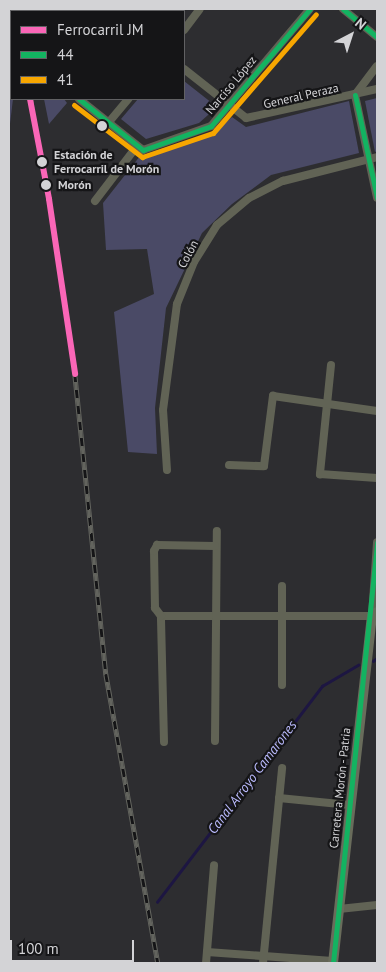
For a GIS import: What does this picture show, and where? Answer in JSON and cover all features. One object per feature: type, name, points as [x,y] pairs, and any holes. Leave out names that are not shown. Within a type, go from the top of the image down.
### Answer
[{"type":"main road","name":"Carretera Morón - Patria","points":[[333,962],[374,614]]},
{"type":"street","points":[[185,29],[200,9]]},
{"type":"street","name":"Narciso López","points":[[137,146],[143,150],[211,126],[310,9]]},
{"type":"street","points":[[344,9],[377,37]]},
{"type":"street","name":"General Peraza","points":[[229,105],[246,118],[354,95],[377,66]]},
{"type":"street","points":[[185,71],[229,105]]},
{"type":"street","points":[[377,89],[354,95],[377,198]]},
{"type":"street","points":[[80,100],[137,146],[95,201]]},
{"type":"street","points":[[109,122],[127,100]]},
{"type":"street","name":"Colón","points":[[167,470],[163,410],[177,304],[194,262],[217,225],[249,198],[283,181],[377,157]]},
{"type":"street","points":[[330,365],[328,404],[320,474],[377,478]]},
{"type":"street","points":[[228,465],[264,466],[273,396],[377,412]]},
{"type":"street","points":[[215,741],[214,546],[217,531]]},
{"type":"street","points":[[161,616],[374,614],[377,542]]},
{"type":"street","points":[[164,742],[161,616],[155,608],[154,551],[157,545],[214,546]]},
{"type":"street","points":[[282,586],[282,685]]},
{"type":"street","points":[[263,959],[282,768]]},
{"type":"street","points":[[279,798],[350,805]]},
{"type":"street","points":[[206,963],[214,865]]},
{"type":"street","points":[[339,909],[377,905]]},
{"type":"street","points":[[207,952],[263,959],[333,962]]},
{"type":"shaded area","points":[[9,76],[10,100],[13,100],[9,132]]},
{"type":"shaded area","points":[[185,82],[217,107],[199,123],[146,139],[121,119],[137,100],[185,100]]},
{"type":"shaded area","points":[[377,98],[377,151],[375,152],[365,101]]},
{"type":"shaded area","points":[[44,100],[65,100],[67,103],[49,124]]},
{"type":"shaded area","points":[[349,101],[359,153],[271,175],[232,204],[202,233],[166,308],[155,408],[157,454],[128,452],[114,312],[154,294],[147,249],[106,250],[103,203],[140,156],[212,134],[232,117],[246,127]]},
{"type":"waterway","points":[[373,661],[377,658]]},
{"type":"waterway","name":"Canal Arroyo Camarones","points":[[157,902],[322,686],[358,665]]},
{"type":"railway","points":[[31,100],[32,108]]},
{"type":"railway","points":[[75,374],[106,674],[158,963]]},
{"type":"rail line","name":"JM","points":[[30,100],[49,199],[75,374]]},
{"type":"transit line","name":"44","points":[[80,100],[143,150],[211,126],[310,9]]},
{"type":"transit line","name":"44","points":[[343,9],[377,37]]},
{"type":"transit line","name":"41","points":[[74,105],[142,157],[213,133],[316,14]]},
{"type":"transit line","name":"44","points":[[355,95],[377,198]]},
{"type":"transit line","name":"44","points":[[333,963],[377,542]]},
{"type":"place","name":"Estación de Ferrocarril de Morón","points":[[42,162]]},
{"type":"place","name":"Morón","points":[[46,185]]}]
